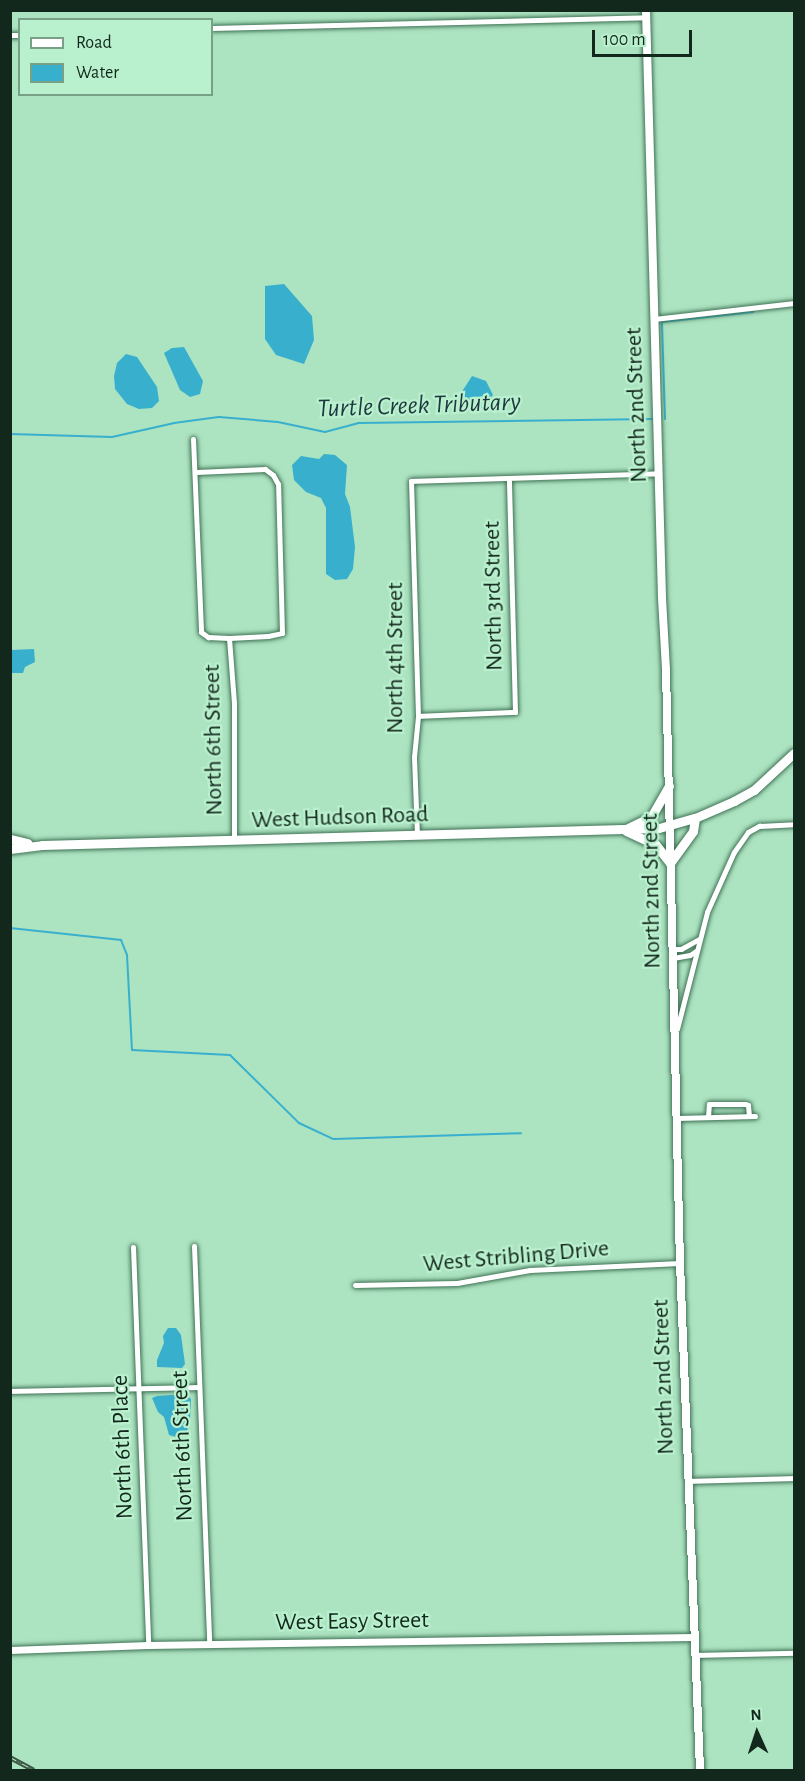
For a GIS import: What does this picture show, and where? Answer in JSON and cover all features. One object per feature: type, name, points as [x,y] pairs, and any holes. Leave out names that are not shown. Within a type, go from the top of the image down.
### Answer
[{"type":"highway","name":"West Hudson Road","points":[[10,849],[42,846],[623,830],[670,826],[695,818],[754,790],[795,753]]},
{"type":"highway","points":[[623,830],[651,817],[669,786]]},
{"type":"highway","points":[[623,830],[656,845],[670,863],[693,831],[695,818]]},
{"type":"highway","points":[[10,839],[42,846]]},
{"type":"main road","name":"North 2nd Street","points":[[646,14],[676,1034],[680,1263],[700,1770]]},
{"type":"street","points":[[213,28],[646,14]]},
{"type":"street","points":[[654,319],[795,303]]},
{"type":"street","name":"North 6th Street","points":[[194,439],[201,632],[208,637],[229,638],[234,703],[234,841]]},
{"type":"street","points":[[196,472],[265,470],[273,475],[278,484],[282,633],[229,638]]},
{"type":"street","points":[[510,478],[659,473]]},
{"type":"street","name":"North 4th Street","points":[[417,835],[414,757],[418,716],[411,481],[510,478]]},
{"type":"street","name":"North 3rd Street","points":[[418,716],[515,712],[510,478]]},
{"type":"street","points":[[676,1034],[699,939],[714,892],[748,832],[759,826],[795,824]]},
{"type":"street","points":[[673,954],[699,939]]},
{"type":"street","points":[[673,954],[690,955],[696,951]]},
{"type":"street","points":[[677,1118],[752,1116],[748,1105],[745,1104],[709,1104],[708,1117]]},
{"type":"street","name":"North 6th Street","points":[[194,1246],[209,1644]]},
{"type":"street","name":"North 6th Place","points":[[133,1248],[148,1645]]},
{"type":"street","name":"West Stribling Drive","points":[[355,1285],[457,1283],[530,1270],[680,1263]]},
{"type":"street","points":[[10,1391],[198,1387]]},
{"type":"street","points":[[687,1481],[795,1478]]},
{"type":"street","name":"West Easy Street","points":[[10,1650],[148,1645],[694,1637]]},
{"type":"street","points":[[695,1655],[795,1653]]},
{"type":"water","points":[[284,284],[312,316],[314,340],[304,364],[276,355],[265,339],[265,286]]},
{"type":"water","points":[[184,347],[203,381],[200,394],[190,397],[180,390],[164,353],[172,348]]},
{"type":"water","points":[[126,354],[137,357],[157,387],[159,401],[152,408],[139,409],[127,404],[115,389],[114,376],[117,363]]},
{"type":"water","points":[[472,376],[486,381],[493,395],[482,408],[472,410],[463,403],[463,390]]},
{"type":"water","points":[[324,454],[335,455],[347,465],[345,494],[350,507],[355,547],[353,569],[347,579],[335,580],[326,574],[326,508],[321,498],[306,492],[294,480],[292,465],[301,456],[319,459]]},
{"type":"water","points":[[34,649],[35,662],[25,667],[23,673],[11,673],[11,650]]},
{"type":"water","points":[[168,1328],[176,1328],[181,1335],[185,1364],[182,1368],[157,1367],[157,1360],[164,1343],[163,1336]]},
{"type":"water","points":[[186,1394],[191,1399],[187,1431],[176,1437],[169,1435],[164,1417],[158,1412],[152,1398]]},
{"type":"waterway","name":"Turtle Creek Tributary","points":[[665,419],[662,322],[753,312]]},
{"type":"waterway","name":"Turtle Creek Tributary","points":[[10,434],[112,437],[174,423],[219,417],[278,422],[325,432],[358,423],[652,419]]},
{"type":"waterway","name":"Turtle Creek Tributary","points":[[10,928],[121,940],[127,955],[132,1050],[230,1055],[299,1123],[334,1139],[521,1133]]},
{"type":"railway","points":[[10,1757],[34,1770]]}]
